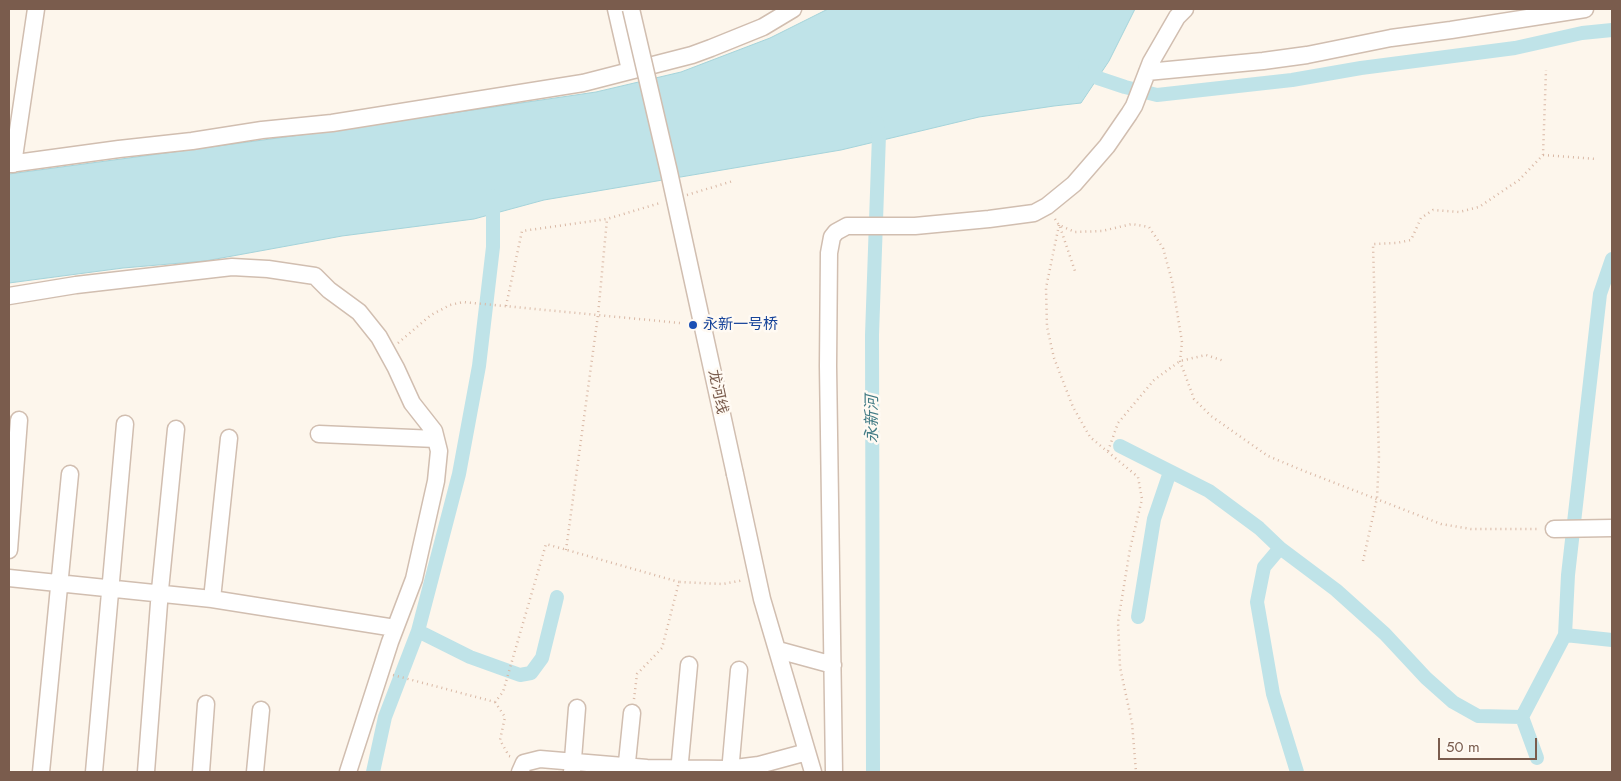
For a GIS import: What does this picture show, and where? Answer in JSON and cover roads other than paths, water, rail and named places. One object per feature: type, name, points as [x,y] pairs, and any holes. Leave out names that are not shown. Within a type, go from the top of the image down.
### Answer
[{"type":"street","points":[[36,9],[11,164],[192,141],[262,130],[332,123],[583,83],[711,48],[763,27],[793,9]]},
{"type":"street","points":[[616,9],[630,70]]},
{"type":"street","name":"龙河线","points":[[631,9],[669,172],[757,578],[813,772]]},
{"type":"street","points":[[834,772],[828,253],[832,237],[836,232],[848,226],[905,226],[989,219],[1034,214],[1047,206],[1074,184],[1106,146],[1134,106],[1146,74],[1172,24],[1185,9]]},
{"type":"street","points":[[1146,74],[1298,56],[1391,38],[1583,9]]},
{"type":"street","points":[[9,296],[76,285],[232,267],[268,269],[315,276],[329,290],[359,312],[379,337],[412,403],[434,432],[439,451],[436,481],[414,579],[395,628],[348,772]]},
{"type":"street","points":[[9,550],[19,420]]},
{"type":"street","points":[[94,772],[125,424]]},
{"type":"street","points":[[146,772],[160,594],[176,429]]},
{"type":"street","points":[[319,434],[436,440]]},
{"type":"street","points":[[212,599],[229,438]]},
{"type":"street","points":[[41,772],[70,474]]},
{"type":"street","points":[[1554,529],[1612,528]]},
{"type":"street","points":[[9,578],[212,599],[395,628]]},
{"type":"street","points":[[778,650],[833,665]]},
{"type":"street","points":[[679,771],[689,666]]},
{"type":"street","points":[[730,770],[739,670]]},
{"type":"street","points":[[201,772],[206,704]]},
{"type":"street","points":[[572,766],[577,708]]},
{"type":"street","points":[[255,772],[261,710]]},
{"type":"street","points":[[627,769],[632,713]]},
{"type":"street","points":[[522,768],[540,759],[572,766],[679,771],[730,770],[760,768],[807,752]]},
{"type":"water","points":[[828,9],[1135,9],[1109,61],[1081,103],[979,117],[841,150],[544,200],[474,219],[342,236],[205,261],[123,268],[9,283],[9,174],[315,133],[596,92],[681,72],[770,38]]},
{"type":"waterway","points":[[1085,66],[1098,78],[1157,95],[1292,80],[1361,68],[1515,48],[1582,33],[1612,30]]},
{"type":"waterway","name":"永新河","points":[[873,772],[872,335],[879,135],[877,123]]},
{"type":"waterway","points":[[373,772],[385,717],[418,631],[459,474],[479,366],[493,247],[493,196]]},
{"type":"waterway","points":[[1537,758],[1522,717],[1565,635],[1568,575],[1600,294],[1612,259]]},
{"type":"waterway","points":[[1120,446],[1209,491],[1259,528],[1280,548],[1336,590],[1385,634],[1426,678],[1453,702],[1478,716],[1522,717]]},
{"type":"waterway","points":[[1138,617],[1154,519],[1170,472]]},
{"type":"waterway","points":[[1280,548],[1264,567],[1257,602],[1273,694],[1297,772]]},
{"type":"waterway","points":[[418,631],[470,657],[520,675],[531,673],[542,658],[557,597]]},
{"type":"waterway","points":[[1565,635],[1612,640]]},
{"type":"place","name":"永新一号桥","points":[[693,325]]}]
